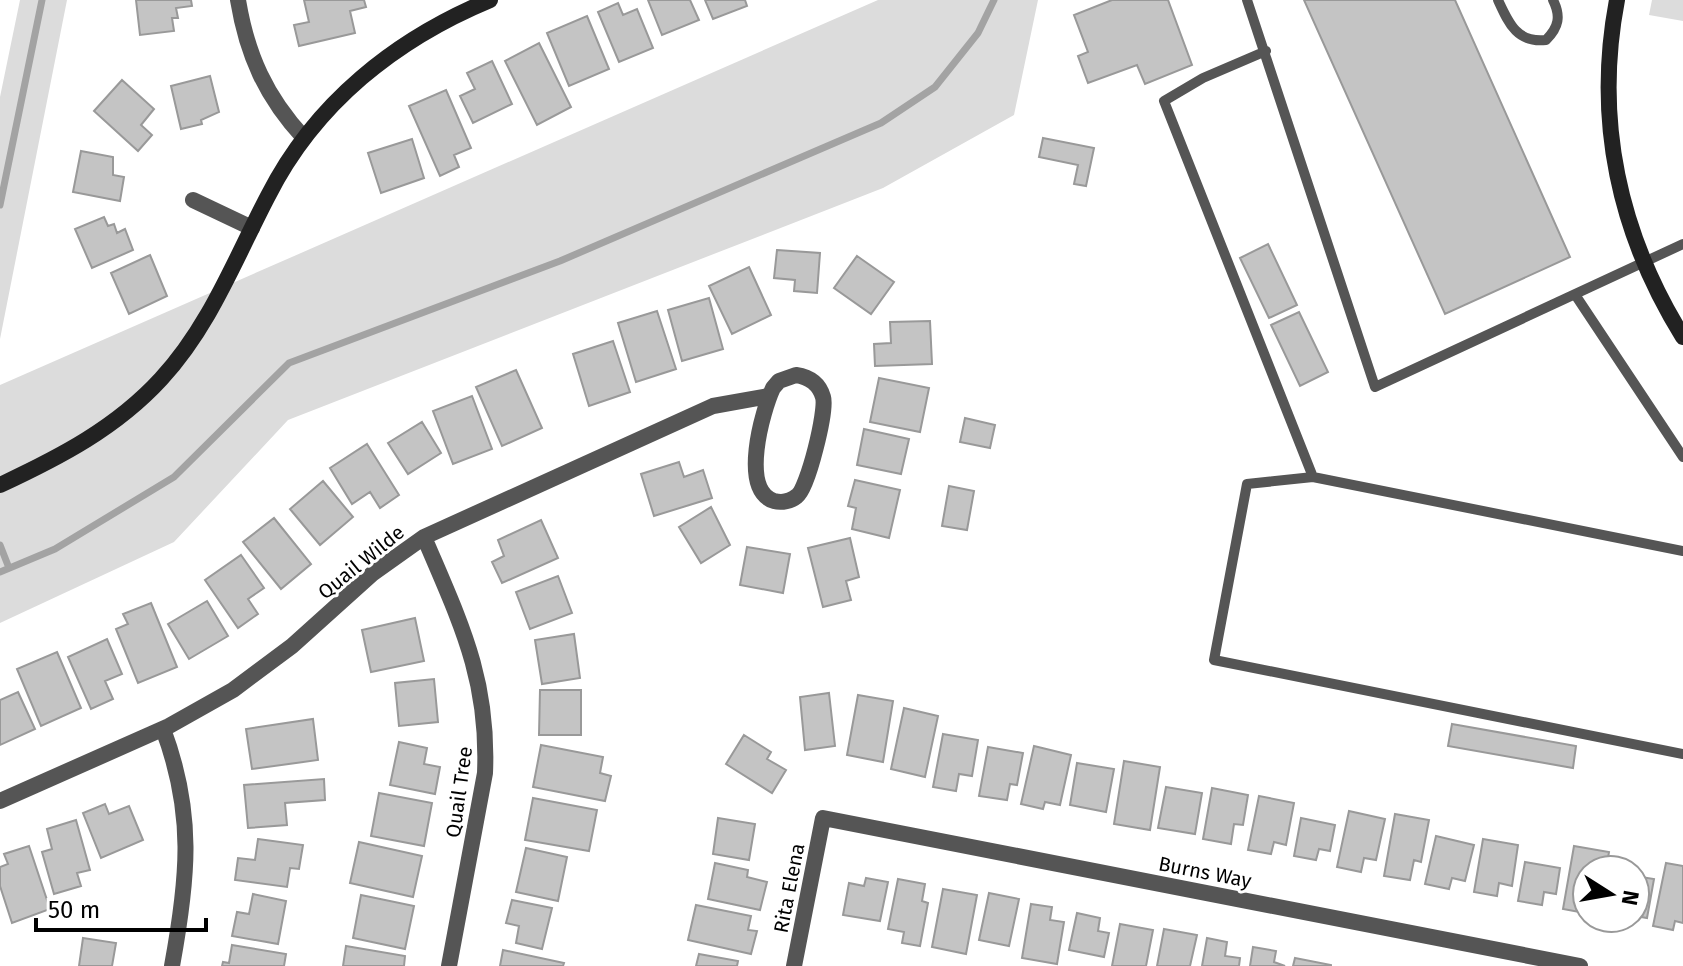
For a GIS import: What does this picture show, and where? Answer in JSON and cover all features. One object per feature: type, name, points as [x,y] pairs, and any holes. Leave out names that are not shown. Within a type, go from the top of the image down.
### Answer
[{"type":"street","points":[[238,0],[250,54],[263,87],[277,109],[304,138]]},
{"type":"street","points":[[0,485],[69,452],[131,408],[152,388],[189,344],[213,307],[252,228],[304,138],[358,80],[391,53],[428,29],[490,0]]},
{"type":"street","points":[[1617,0],[1608,86],[1616,177],[1643,265],[1683,337]]},
{"type":"street","points":[[193,200],[252,228]]},
{"type":"street","points":[[796,375],[812,381],[823,395],[824,404],[807,483],[803,491],[789,501],[771,500],[758,489],[755,481],[769,396],[779,381],[796,375]]},
{"type":"street","name":"Quail Wilde","points":[[0,801],[163,729],[245,681],[292,646],[372,574],[424,537],[713,406],[769,396]]},
{"type":"street","name":"Quail Tree","points":[[424,537],[470,644],[485,708],[487,741],[485,773],[449,966]]},
{"type":"street","points":[[163,729],[180,782],[188,847],[187,879],[172,966]]},
{"type":"street","name":"Rita Elena","points":[[794,966],[823,818]]},
{"type":"street","name":"Burns Way","points":[[823,818],[1580,966]]},
{"type":"lane","points":[[1247,0],[1375,387],[1683,244]]},
{"type":"lane","points":[[1498,0],[1511,27],[1520,36],[1533,41],[1546,40],[1557,29],[1559,11],[1553,0]]},
{"type":"lane","points":[[1266,51],[1203,78],[1164,101],[1313,477]]},
{"type":"lane","points":[[1576,296],[1683,457]]},
{"type":"lane","points":[[1683,551],[1313,477],[1247,484],[1214,660],[1683,754]]},
{"type":"shaded area","points":[[20,0],[67,0],[0,339],[0,97]]},
{"type":"shaded area","points":[[878,0],[1038,0],[1014,115],[883,188],[288,420],[174,542],[0,623],[0,385]]},
{"type":"shaded area","points":[[1652,0],[1683,0],[1683,21],[1649,15]]},
{"type":"building","points":[[136,0],[191,0],[192,6],[176,8],[178,18],[172,18],[174,31],[140,35]]},
{"type":"building","points":[[304,0],[364,0],[366,7],[350,11],[355,33],[299,46],[294,25],[309,22]]},
{"type":"building","points":[[648,0],[690,0],[699,20],[662,35]]},
{"type":"building","points":[[705,0],[745,0],[747,6],[713,19]]},
{"type":"building","points":[[1112,0],[1168,0],[1192,65],[1145,84],[1137,65],[1088,83],[1078,56],[1088,52],[1074,15]]},
{"type":"building","points":[[1304,0],[1455,0],[1570,257],[1445,314]]},
{"type":"building","points":[[618,3],[623,15],[637,9],[653,48],[619,62],[598,12]]},
{"type":"building","points":[[587,16],[609,69],[569,86],[547,33]]},
{"type":"building","points":[[539,43],[571,107],[537,125],[505,61]]},
{"type":"building","points":[[492,61],[512,104],[473,123],[460,96],[475,89],[467,73]]},
{"type":"building","points":[[210,76],[219,112],[201,120],[202,124],[181,129],[171,86]]},
{"type":"building","points":[[122,80],[154,109],[141,125],[152,135],[138,151],[94,111]]},
{"type":"building","points":[[446,90],[471,148],[454,155],[459,167],[440,176],[409,106]]},
{"type":"building","points":[[1043,138],[1094,148],[1086,186],[1074,184],[1078,165],[1039,157]]},
{"type":"building","points":[[412,139],[424,178],[381,193],[368,153]]},
{"type":"building","points":[[81,151],[113,157],[113,175],[124,177],[120,201],[73,192]]},
{"type":"building","points":[[104,217],[108,226],[114,224],[117,233],[125,229],[133,250],[92,268],[75,229]]},
{"type":"building","points":[[1268,244],[1297,305],[1269,318],[1240,258]]},
{"type":"building","points":[[777,250],[820,253],[817,293],[794,291],[795,280],[774,278]]},
{"type":"building","points":[[150,255],[167,296],[129,314],[111,273]]},
{"type":"building","points":[[857,256],[894,282],[871,314],[834,288]]},
{"type":"building","points":[[749,267],[771,315],[732,334],[709,286]]},
{"type":"building","points":[[709,298],[723,349],[682,361],[668,310]]},
{"type":"building","points":[[657,311],[676,369],[636,382],[618,323]]},
{"type":"building","points":[[1299,312],[1328,372],[1300,386],[1271,325]]},
{"type":"building","points":[[930,321],[932,364],[875,366],[874,344],[891,343],[890,322]]},
{"type":"building","points":[[613,341],[630,392],[589,406],[573,354]]},
{"type":"building","points":[[516,370],[542,428],[502,446],[476,387]]},
{"type":"building","points":[[879,378],[929,388],[920,432],[870,422]]},
{"type":"building","points":[[472,396],[492,449],[453,464],[433,411]]},
{"type":"building","points":[[965,418],[995,425],[990,448],[960,442]]},
{"type":"building","points":[[422,422],[441,453],[408,474],[388,443]]},
{"type":"building","points":[[864,429],[909,439],[901,474],[857,465]]},
{"type":"building","points":[[367,444],[399,495],[380,508],[370,492],[352,504],[330,468]]},
{"type":"building","points":[[679,462],[684,477],[703,470],[712,498],[654,516],[641,474]]},
{"type":"building","points":[[855,480],[900,490],[889,538],[852,529],[856,508],[848,506]]},
{"type":"building","points":[[323,481],[353,517],[320,545],[290,509]]},
{"type":"building","points":[[949,486],[974,491],[967,530],[942,526]]},
{"type":"building","points":[[711,507],[730,545],[701,563],[679,527]]},
{"type":"building","points":[[274,518],[311,564],[281,589],[243,542]]},
{"type":"building","points":[[541,520],[558,558],[502,583],[492,562],[504,556],[498,540]]},
{"type":"building","points":[[850,538],[859,577],[846,581],[851,600],[823,607],[808,548]]},
{"type":"building","points":[[747,547],[790,554],[783,593],[740,585]]},
{"type":"building","points":[[241,555],[264,588],[248,599],[258,614],[238,628],[205,580]]},
{"type":"building","points":[[558,576],[572,613],[530,629],[516,592]]},
{"type":"building","points":[[207,601],[228,636],[189,659],[168,624]]},
{"type":"building","points":[[151,603],[177,667],[138,683],[116,629],[128,624],[123,614]]},
{"type":"building","points":[[415,618],[424,661],[371,672],[362,630]]},
{"type":"building","points":[[574,634],[580,678],[542,684],[535,640]]},
{"type":"building","points":[[107,639],[122,674],[105,681],[113,699],[91,709],[68,657]]},
{"type":"building","points":[[57,652],[81,708],[41,726],[17,669]]},
{"type":"building","points":[[434,679],[438,722],[399,726],[395,683]]},
{"type":"building","points":[[540,690],[581,690],[581,735],[539,735]]},
{"type":"building","points":[[18,692],[35,729],[0,745],[0,700]]},
{"type":"building","points":[[829,693],[835,746],[805,750],[800,697]]},
{"type":"building","points":[[858,695],[893,701],[883,762],[847,755]]},
{"type":"building","points":[[904,708],[938,716],[925,777],[891,769]]},
{"type":"building","points":[[313,719],[318,760],[252,769],[246,729]]},
{"type":"building","points":[[1452,724],[1576,746],[1573,768],[1448,746]]},
{"type":"building","points":[[943,734],[978,740],[972,776],[959,774],[956,791],[933,787]]},
{"type":"building","points":[[744,735],[771,752],[767,759],[786,770],[772,793],[726,764]]},
{"type":"building","points":[[399,742],[427,748],[424,764],[440,767],[435,794],[390,785]]},
{"type":"building","points":[[541,745],[603,757],[600,773],[611,776],[605,801],[533,787]]},
{"type":"building","points":[[1034,746],[1071,755],[1060,805],[1045,802],[1043,809],[1021,804]]},
{"type":"building","points":[[988,747],[1023,753],[1017,785],[1010,784],[1007,800],[979,796]]},
{"type":"building","points":[[1124,761],[1160,767],[1150,830],[1114,824]]},
{"type":"building","points":[[1077,763],[1114,769],[1106,812],[1070,805]]},
{"type":"building","points":[[324,779],[325,800],[285,803],[287,825],[248,828],[244,785]]},
{"type":"building","points":[[1166,787],[1202,793],[1195,834],[1158,828]]},
{"type":"building","points":[[1212,788],[1248,795],[1243,825],[1234,824],[1231,844],[1203,839]]},
{"type":"building","points":[[379,793],[432,803],[424,846],[371,836]]},
{"type":"building","points":[[1259,796],[1294,803],[1286,845],[1274,842],[1271,854],[1248,850]]},
{"type":"building","points":[[533,798],[597,810],[589,851],[525,840]]},
{"type":"building","points":[[105,804],[109,814],[129,806],[143,840],[101,858],[83,813]]},
{"type":"building","points":[[1349,811],[1385,819],[1376,860],[1364,858],[1361,872],[1337,867]]},
{"type":"building","points":[[1395,814],[1429,820],[1421,862],[1414,860],[1410,880],[1384,876]]},
{"type":"building","points":[[718,818],[755,824],[749,860],[713,854]]},
{"type":"building","points":[[1301,818],[1335,825],[1330,851],[1319,849],[1316,860],[1294,856]]},
{"type":"building","points":[[76,820],[90,870],[77,873],[81,886],[54,894],[42,852],[52,849],[47,829]]},
{"type":"building","points":[[1436,836],[1474,845],[1465,881],[1452,878],[1449,889],[1425,884]]},
{"type":"building","points":[[258,839],[303,845],[299,869],[290,868],[287,887],[235,880],[238,858],[255,860]]},
{"type":"building","points":[[1483,839],[1518,845],[1512,886],[1499,883],[1497,896],[1474,892]]},
{"type":"building","points":[[359,842],[422,856],[413,897],[350,883]]},
{"type":"building","points":[[29,846],[50,909],[12,923],[0,886],[0,867],[8,864],[4,854]]},
{"type":"building","points":[[1574,846],[1609,852],[1609,854],[1573,854]]},
{"type":"building","points":[[526,848],[567,857],[558,901],[516,892]]},
{"type":"building","points":[[1525,862],[1560,868],[1556,894],[1544,892],[1542,905],[1518,901]]},
{"type":"building","points":[[715,863],[748,870],[747,877],[767,882],[760,910],[708,899]]},
{"type":"building","points":[[1571,863],[1571,910],[1563,909]]},
{"type":"building","points":[[1666,863],[1683,866],[1683,923],[1675,921],[1673,930],[1653,926]]},
{"type":"building","points":[[866,878],[888,882],[880,921],[843,915],[849,883],[864,886]]},
{"type":"building","points":[[898,879],[925,884],[922,901],[928,903],[920,946],[902,943],[904,932],[888,929]]},
{"type":"building","points":[[943,889],[977,895],[966,954],[932,947]]},
{"type":"building","points":[[989,893],[1019,899],[1009,946],[979,940]]},
{"type":"building","points":[[253,894],[286,901],[278,944],[232,936],[237,912],[249,914]]},
{"type":"building","points":[[361,895],[414,906],[405,949],[353,938]]},
{"type":"building","points":[[512,900],[552,908],[542,949],[516,943],[519,926],[506,923]]},
{"type":"building","points":[[1031,904],[1052,907],[1050,920],[1064,922],[1057,964],[1022,958]]},
{"type":"building","points":[[696,905],[751,916],[748,930],[757,931],[751,954],[688,940]]},
{"type":"building","points":[[1077,913],[1100,918],[1098,931],[1109,933],[1104,957],[1069,950]]},
{"type":"building","points":[[1120,924],[1153,930],[1146,966],[1112,966]]},
{"type":"building","points":[[1164,929],[1197,935],[1190,966],[1157,966]]},
{"type":"building","points":[[83,938],[116,943],[112,966],[79,966]]},
{"type":"building","points":[[1207,938],[1227,942],[1225,956],[1240,958],[1239,966],[1202,966]]},
{"type":"building","points":[[232,945],[286,954],[284,966],[222,966],[223,962],[229,963]]},
{"type":"building","points":[[346,946],[405,956],[404,966],[343,966]]},
{"type":"building","points":[[1253,947],[1276,951],[1274,962],[1285,966],[1250,966]]},
{"type":"building","points":[[503,950],[564,963],[563,966],[500,966]]},
{"type":"building","points":[[699,954],[738,961],[737,966],[696,966]]},
{"type":"building","points":[[1295,958],[1331,965],[1331,966],[1293,966]]},
{"type":"waterway","points":[[0,205],[42,0]]},
{"type":"waterway","points":[[0,572],[55,549],[174,477],[289,363],[560,261],[881,123],[935,87],[978,33],[994,0]]},
{"type":"waterway","points":[[0,545],[9,568]]}]
